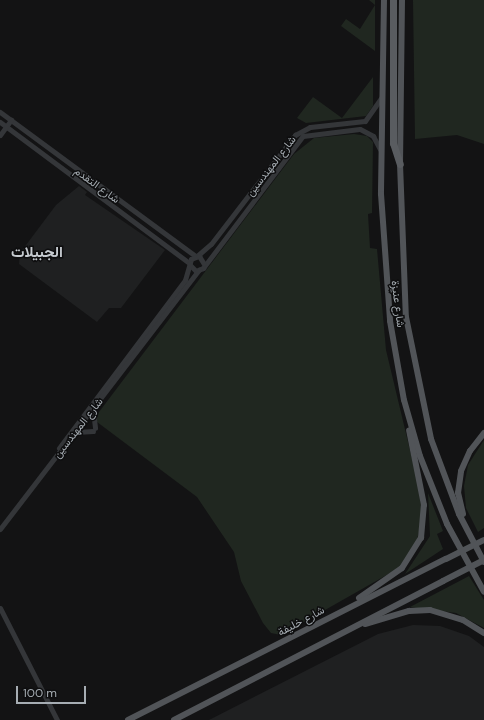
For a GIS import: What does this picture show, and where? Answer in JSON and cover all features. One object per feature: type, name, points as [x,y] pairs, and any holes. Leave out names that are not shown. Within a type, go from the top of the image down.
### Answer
[{"type":"highway","points":[[393,0],[393,143],[400,164]]},
{"type":"main road","name":"شارع عنيزة","points":[[384,0],[380,149],[386,283],[409,419],[437,501],[484,592]]},
{"type":"main road","name":"شارع عنيزة","points":[[402,0],[400,164],[402,283],[416,378],[441,469],[468,533],[484,561]]},
{"type":"main road","points":[[340,611],[398,572],[411,558],[421,538],[424,505],[409,419]]},
{"type":"main road","points":[[468,533],[459,498],[460,478],[470,451],[484,433]]},
{"type":"main road","name":"شارع خليفة","points":[[128,720],[340,611],[484,540]]},
{"type":"main road","points":[[174,720],[484,561]]},
{"type":"main road","points":[[349,629],[409,611],[430,610],[463,620],[484,633]]},
{"type":"street","name":"شارع المهندسين","points":[[0,529],[185,280],[190,264],[196,256],[211,244],[295,135],[310,127],[365,121],[382,97]]},
{"type":"street","name":"شارع التقدم","points":[[0,112],[196,256],[204,264]]},
{"type":"street","points":[[0,123],[6,116]]},
{"type":"street","points":[[0,134],[11,120]]},
{"type":"street","name":"شارع التقدم","points":[[0,123],[199,270]]},
{"type":"street","name":"شارع المهندسين","points":[[44,470],[76,432],[303,136],[360,129],[373,136],[380,149]]},
{"type":"street","points":[[76,432],[94,429],[92,417],[95,407]]},
{"type":"street","points":[[0,608],[57,720]]},
{"type":"shaded area","points":[[369,0],[375,0],[375,5]]},
{"type":"shaded area","points":[[413,0],[484,0],[484,144],[457,135],[415,139]]},
{"type":"shaded area","points":[[375,5],[375,51],[341,26],[346,19],[360,29]]},
{"type":"shaded area","points":[[373,77],[373,106],[366,116],[306,123],[297,118],[313,97],[342,118]]},
{"type":"shaded area","points":[[354,134],[367,136],[373,142],[372,213],[368,214],[370,248],[377,249],[386,350],[420,492],[422,521],[415,547],[399,568],[281,635],[271,633],[263,623],[241,581],[234,552],[197,497],[97,422],[96,416],[294,154],[314,138]]},
{"type":"shaded area","points":[[79,186],[87,192],[85,195],[165,250],[121,308],[109,308],[97,322],[19,264],[20,253],[56,205]]},
{"type":"shaded area","points":[[484,440],[484,528],[478,532],[466,508],[464,486],[468,465]]},
{"type":"shaded area","points":[[428,493],[443,531],[437,534],[443,549],[405,574],[430,536]]},
{"type":"shaded area","points":[[469,576],[484,600],[484,628],[456,613],[410,607]]},
{"type":"shaded area","points":[[413,625],[440,626],[469,636],[484,647],[484,720],[209,720],[378,634]]},
{"type":"district","name":"الجبيلات","points":[[37,253]]}]
